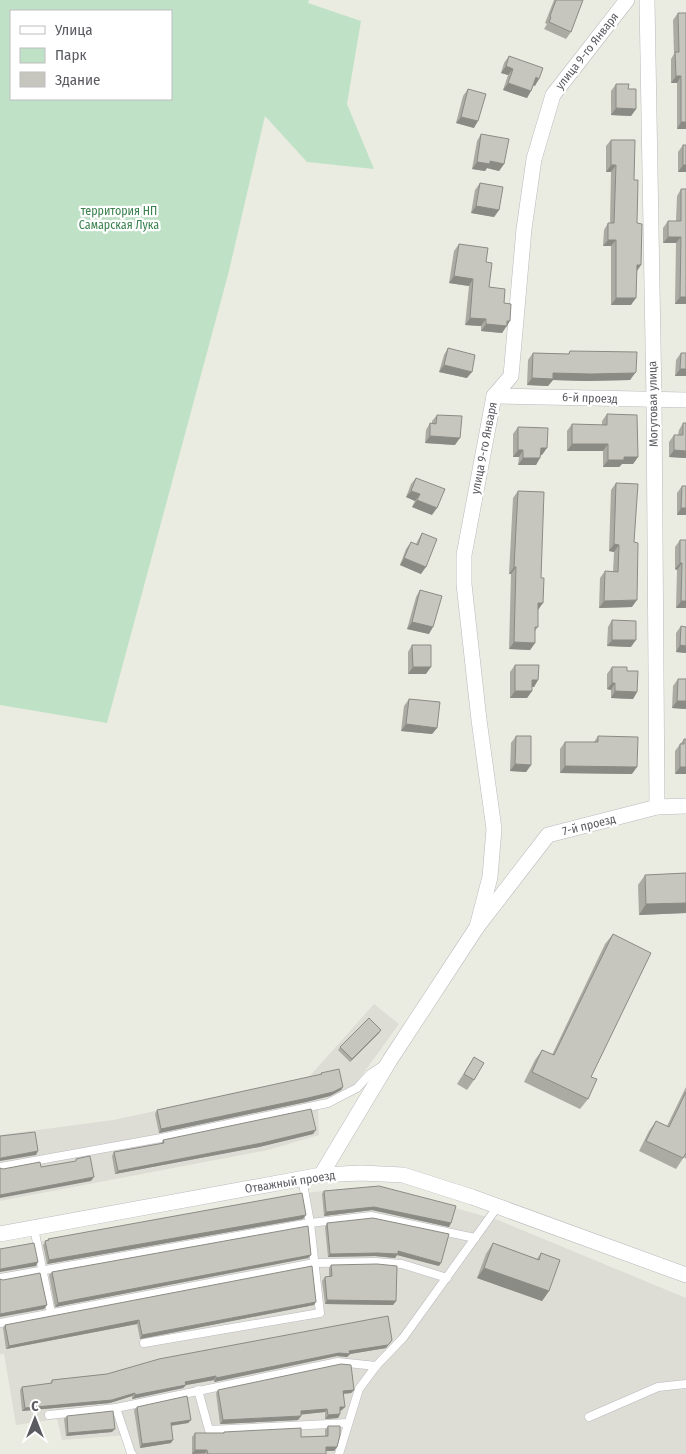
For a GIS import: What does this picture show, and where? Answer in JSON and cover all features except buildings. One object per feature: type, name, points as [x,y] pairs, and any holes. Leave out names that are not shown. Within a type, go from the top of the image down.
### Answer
[{"type":"street","name":"улица 9-го Января","points":[[478,927],[490,877],[494,829],[464,584],[464,555],[494,396],[511,376],[524,229],[534,159],[553,95],[627,0]]},
{"type":"street","name":"Могутовая улица","points":[[647,0],[654,400],[657,808]]},
{"type":"street","name":"6-й проезд","points":[[494,396],[686,400]]},
{"type":"street","name":"7-й проезд","points":[[321,1175],[390,1060],[478,927],[548,835],[657,808],[686,806]]},
{"type":"street","name":"Отважный проезд","points":[[0,1234],[321,1175],[362,1173],[403,1175],[498,1206],[686,1275]]},
{"type":"lane","points":[[0,1168],[161,1138],[328,1103],[357,1088],[370,1074],[390,1060]]},
{"type":"lane","points":[[144,1342],[320,1312],[310,1223],[302,1178]]},
{"type":"lane","points":[[339,1454],[359,1389],[376,1366],[403,1338],[498,1206]]},
{"type":"lane","points":[[0,1278],[310,1223],[371,1216],[475,1238]]},
{"type":"lane","points":[[34,1228],[51,1313]]},
{"type":"lane","points":[[0,1323],[314,1263],[375,1262],[402,1264],[446,1278]]},
{"type":"lane","points":[[49,1414],[116,1408],[338,1362],[376,1366]]},
{"type":"lane","points":[[589,1417],[658,1386],[686,1384]]},
{"type":"lane","points":[[198,1390],[209,1430],[348,1423]]},
{"type":"lane","points":[[116,1408],[132,1454]]},
{"type":"shaded area","points":[[374,1004],[399,1024],[347,1096],[318,1107],[319,1135],[268,1150],[0,1201],[0,1135],[113,1120],[308,1078]]},
{"type":"shaded area","points":[[377,1186],[498,1220],[686,1298],[686,1454],[135,1454],[130,1435],[62,1440],[57,1419],[16,1425],[4,1354],[0,1354],[0,1249],[297,1194]]},
{"type":"green space","name":"территория НП Самарская Лука","points":[[0,0],[309,0],[308,3],[361,21],[347,104],[374,169],[307,162],[265,116],[229,271],[107,723],[0,705]]}]
